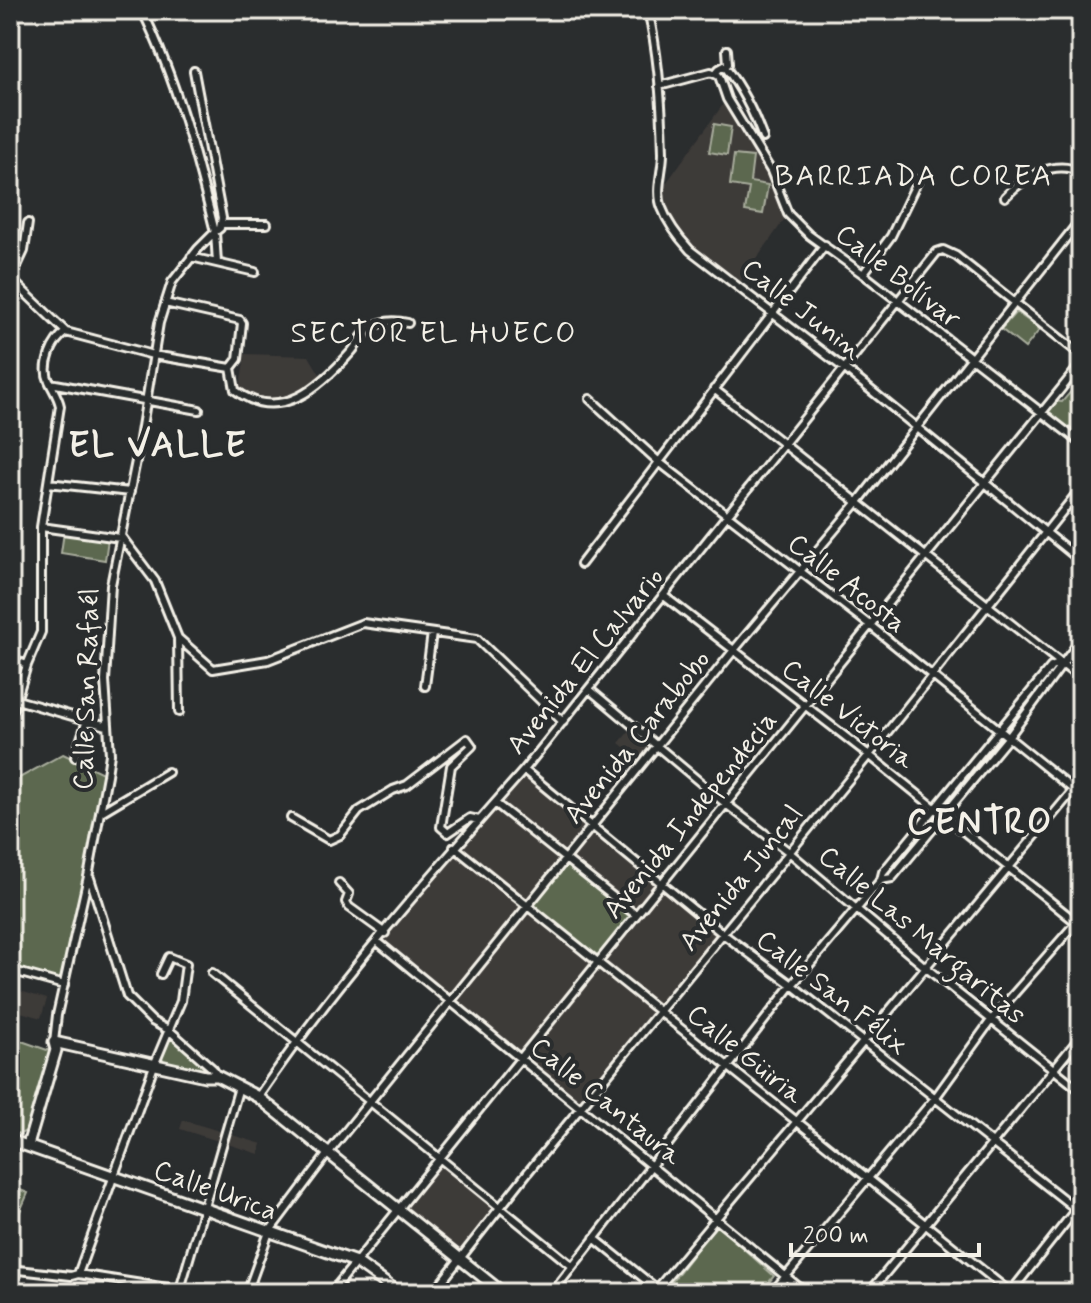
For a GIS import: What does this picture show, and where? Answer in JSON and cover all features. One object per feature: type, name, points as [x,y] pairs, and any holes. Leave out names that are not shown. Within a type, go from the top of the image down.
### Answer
[{"type":"main road","points":[[28,1145],[56,1050],[54,1042],[205,1076],[217,1076],[258,1097],[503,1293]]},
{"type":"main road","name":"Calle Urica","points":[[10,1140],[356,1262],[399,1293]]},
{"type":"street","points":[[142,10],[179,97],[199,161],[215,232],[217,263]]},
{"type":"street","name":"Calle Junin","points":[[648,10],[654,34],[659,86],[663,155],[659,193],[661,207],[677,235],[690,250],[845,369],[1081,561]]},
{"type":"street","points":[[659,86],[711,72],[715,74],[728,64],[727,50]]},
{"type":"street","points":[[725,67],[747,99],[763,138]]},
{"type":"street","points":[[194,71],[221,224],[267,224]]},
{"type":"street","name":"Calle Bolívar","points":[[715,74],[771,171],[788,214],[809,235],[1081,443]]},
{"type":"street","points":[[1005,197],[1018,184],[1060,166],[1067,165],[1081,173]]},
{"type":"street","points":[[863,274],[891,236],[918,180]]},
{"type":"street","name":"Avenida Carabobo","points":[[247,1293],[269,1232],[329,1152],[734,650],[918,428],[1081,219]]},
{"type":"street","points":[[28,223],[24,251],[11,280],[66,332],[153,355],[231,368]]},
{"type":"street","name":"Calle San Rafaél","points":[[54,1042],[89,875],[110,754],[105,681],[111,585],[153,355],[172,282],[221,224]]},
{"type":"street","points":[[581,564],[825,245]]},
{"type":"street","name":"Avenida El Calvario","points":[[258,1097],[297,1040],[454,847],[563,722],[937,252],[943,250],[956,256],[1016,303]]},
{"type":"street","points":[[191,257],[255,272]]},
{"type":"street","points":[[165,303],[240,320],[238,359],[231,368],[235,390],[246,399],[258,402],[290,402],[302,398],[373,326],[396,321],[408,323]]},
{"type":"street","points":[[1016,303],[1081,355]]},
{"type":"street","points":[[10,720],[41,632],[41,527],[60,406],[47,378],[47,367],[59,337],[66,332]]},
{"type":"street","name":"Avenida Independecia","points":[[331,1293],[1081,364]]},
{"type":"street","points":[[50,383],[199,410]]},
{"type":"street","points":[[714,389],[1081,679]]},
{"type":"street","name":"Calle Acosta","points":[[590,399],[659,462],[871,626],[1081,796]]},
{"type":"street","points":[[48,483],[130,492]]},
{"type":"street","name":"Avenida Juncal","points":[[433,1293],[1081,488]]},
{"type":"street","points":[[41,527],[120,537],[155,581],[178,638],[179,712]]},
{"type":"street","name":"Calle Victoria","points":[[664,596],[1079,922]]},
{"type":"street","points":[[178,638],[213,669],[268,660],[363,623],[477,639],[563,722]]},
{"type":"street","points":[[425,686],[432,633]]},
{"type":"street","points":[[881,880],[892,878],[1008,738],[1081,639]]},
{"type":"street","points":[[10,659],[27,665]]},
{"type":"street","points":[[552,1293],[792,985],[881,880],[883,872],[1051,667],[1061,663]]},
{"type":"street","name":"Calle Las Margaritas","points":[[589,689],[925,967],[1081,1091]]},
{"type":"street","points":[[17,700],[107,726]]},
{"type":"street","points":[[75,757],[87,720]]},
{"type":"street","points":[[291,818],[329,840],[340,835],[359,811],[407,785],[467,739],[472,746],[451,766],[441,827],[448,833],[470,818],[479,820]]},
{"type":"street","name":"Calle San Félix","points":[[524,770],[723,934],[1079,1208]]},
{"type":"street","points":[[101,812],[168,772]]},
{"type":"street","points":[[594,1238],[659,1291],[1081,781]]},
{"type":"street","points":[[495,803],[636,915]]},
{"type":"street","name":"Calle Güiria","points":[[454,847],[1011,1293]]},
{"type":"street","name":"Calle San Rafaél","points":[[89,875],[127,996],[152,1021],[170,1031],[213,1069],[217,1076]]},
{"type":"street","points":[[339,883],[349,894],[346,902],[349,907],[385,933]]},
{"type":"street","points":[[772,1293],[935,1098],[992,1019],[1079,922]]},
{"type":"street","name":"Calle Cantaura","points":[[378,942],[806,1293]]},
{"type":"street","points":[[78,1274],[155,1063],[181,1001],[186,964],[169,957],[161,974]]},
{"type":"street","points":[[10,970],[64,985]]},
{"type":"street","points":[[212,973],[572,1266]]},
{"type":"street","points":[[869,1293],[1081,1036]]},
{"type":"street","points":[[180,1292],[239,1087]]},
{"type":"street","points":[[1011,1293],[1079,1208]]},
{"type":"street","points":[[10,1269],[71,1276],[78,1274],[199,1293]]},
{"type":"shaded area","points":[[727,99],[771,171],[788,214],[738,286],[689,250],[661,207],[659,193]]},
{"type":"shaded area","points":[[245,354],[309,356],[321,376],[299,396],[288,400],[247,396],[240,388]]},
{"type":"shaded area","points":[[631,729],[651,745],[640,760],[619,743]]},
{"type":"shaded area","points":[[524,770],[723,934],[580,1107],[378,942]]},
{"type":"shaded area","points":[[10,988],[47,999],[41,1018],[10,1009]]},
{"type":"shaded area","points":[[183,1120],[262,1144],[259,1154],[180,1129]]},
{"type":"shaded area","points":[[439,1160],[498,1207],[458,1257],[399,1209]]},
{"type":"green space","points":[[714,124],[731,127],[727,155],[709,152]]},
{"type":"green space","points":[[734,155],[753,157],[750,182],[768,185],[763,214],[745,211],[749,188],[730,185]]},
{"type":"green space","points":[[1016,312],[1040,329],[1025,348],[1001,329]]},
{"type":"green space","points":[[1081,380],[1081,440],[1046,409],[1053,401],[1062,402]]},
{"type":"green space","points":[[64,532],[108,539],[105,560],[61,553]]},
{"type":"green space","points":[[63,754],[107,775],[64,985],[10,970],[10,783]]},
{"type":"green space","points":[[568,862],[633,915],[597,958],[532,905]]},
{"type":"green space","points":[[170,1034],[213,1074],[157,1061]]},
{"type":"green space","points":[[10,1037],[50,1051],[26,1131],[20,1134],[10,1131]]},
{"type":"green space","points":[[10,1186],[28,1193],[15,1223],[10,1221]]},
{"type":"green space","points":[[716,1224],[774,1276],[760,1293],[672,1293],[667,1288]]},
{"type":"district","name":"BARRIADA COREA","points":[[914,175]]},
{"type":"district","name":"SECTOR EL HUECO","points":[[434,332]]},
{"type":"district","name":"EL VALLE","points":[[158,443]]},
{"type":"district","name":"CENTRO","points":[[980,820]]}]
